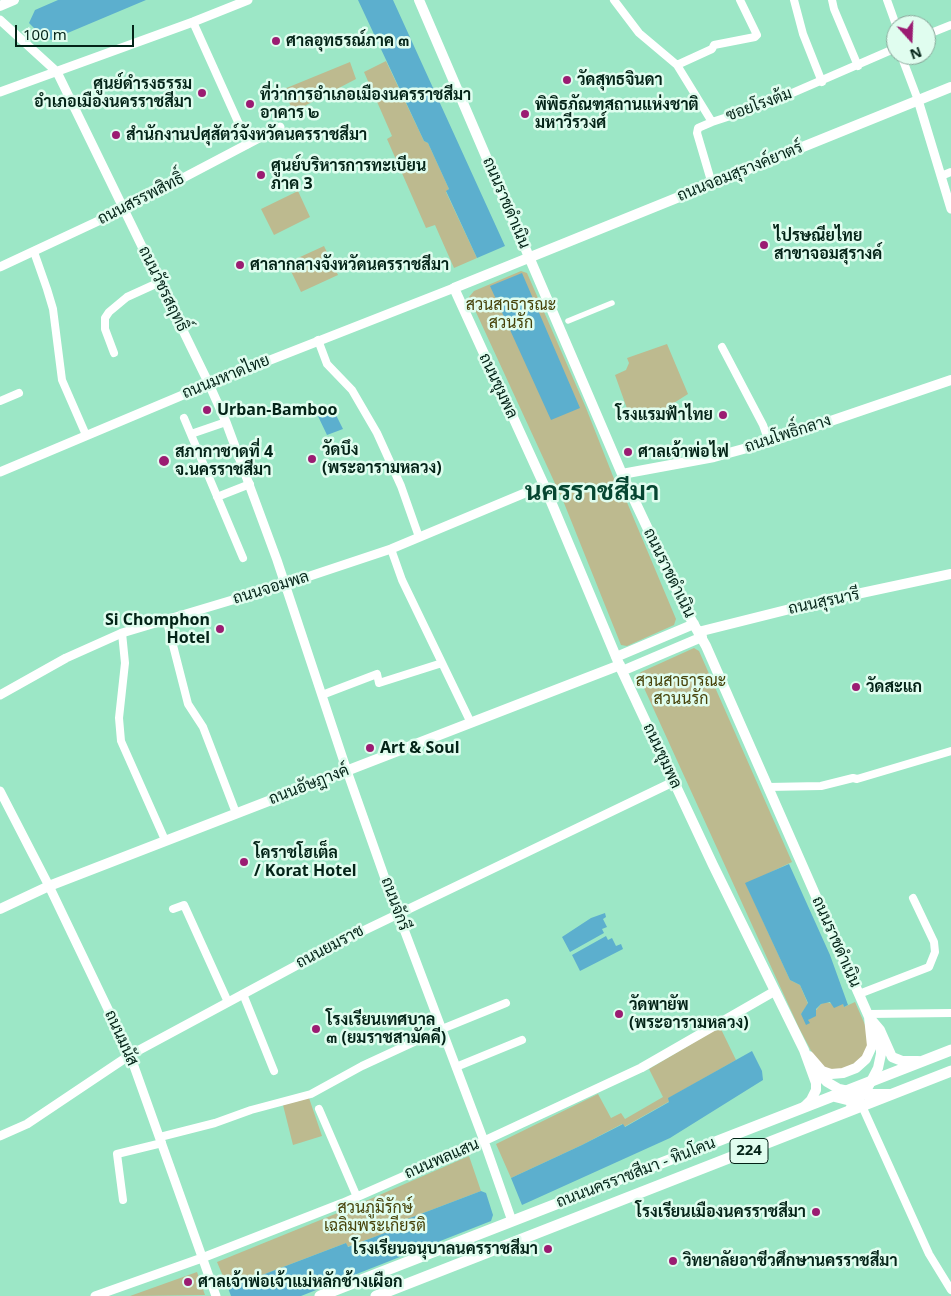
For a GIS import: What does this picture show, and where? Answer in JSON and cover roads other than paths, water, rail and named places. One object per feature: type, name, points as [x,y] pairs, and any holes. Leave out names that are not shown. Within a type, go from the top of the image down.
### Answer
[{"type":"main road","points":[[0,6],[14,0]]},
{"type":"main road","name":"ถนนราชดำเนิน","points":[[418,0],[622,474],[698,631],[869,1015],[880,1030],[892,1057],[902,1061],[924,1060]]},
{"type":"main road","name":"ถนนจอมสุรางค์ยาตร์","points":[[454,288],[951,87]]},
{"type":"main road","name":"ถนนชุมพล","points":[[454,288],[544,485],[619,664],[673,782],[804,1050],[816,1083],[816,1090],[811,1100],[802,1108]]},
{"type":"main road","name":"ถนนโพธิ์กลาง","points":[[622,474],[714,457],[769,442],[951,380]]},
{"type":"main road","name":"ถนนสุรนารี","points":[[698,631],[810,604],[951,574]]},
{"type":"main road","points":[[619,664],[698,631]]},
{"type":"main road","points":[[619,664],[698,631]]},
{"type":"main road","name":"ถนนอัษฎางค์","points":[[0,909],[49,886],[165,840],[619,664]]},
{"type":"main road","points":[[804,1050],[817,1066],[826,1073],[843,1074],[856,1068],[866,1059],[872,1046],[869,1015]]},
{"type":"main road","points":[[861,1101],[880,1061],[881,1047],[869,1015]]},
{"type":"main road","points":[[804,1050],[820,1076],[833,1086],[847,1091],[861,1101]]},
{"type":"main road","name":"ถนนนครราชสีมา - หินโคน","points":[[320,1296],[951,1050]]},
{"type":"main road","name":"ถนนนครราชสีมา - หินโคน","points":[[376,1296],[841,1115],[861,1101],[893,1094],[951,1071]]},
{"type":"main road","points":[[886,1076],[893,1094]]},
{"type":"main road","points":[[833,1096],[861,1101]]},
{"type":"main road","points":[[833,1096],[841,1115]]},
{"type":"main road","points":[[512,1221],[519,1241]]},
{"type":"street","points":[[0,92],[248,0]]},
{"type":"street","name":"ซอยโรงต้ม","points":[[614,0],[639,33],[677,65],[712,122],[768,104],[886,53]]},
{"type":"street","points":[[677,65],[712,49],[714,45],[757,35],[740,0]]},
{"type":"street","points":[[794,0],[802,34],[822,82]]},
{"type":"street","points":[[832,0],[858,66]]},
{"type":"street","points":[[887,0],[892,15]]},
{"type":"street","name":"ถนนวัชรสฤทธิ์","points":[[0,20],[57,72],[226,422],[286,584]]},
{"type":"street","points":[[193,22],[248,144]]},
{"type":"street","points":[[936,31],[951,25]]},
{"type":"street","points":[[904,65],[918,100],[951,209]]},
{"type":"street","points":[[712,122],[698,128],[697,133],[712,184]]},
{"type":"street","name":"ถนนสรรพสิทธิ์","points":[[0,267],[124,209],[280,127]]},
{"type":"street","points":[[941,176],[951,172]]},
{"type":"street","points":[[34,252],[48,289],[53,309],[62,380],[86,434]]},
{"type":"street","points":[[114,353],[105,329],[105,318],[109,312],[127,297],[160,282]]},
{"type":"street","name":"ถนนมหาดไทย","points":[[0,472],[86,434],[209,384],[454,288]]},
{"type":"street","points":[[568,321],[612,303]]},
{"type":"street","points":[[318,340],[327,364],[352,390],[377,433],[401,486],[419,537]]},
{"type":"street","points":[[722,347],[769,442]]},
{"type":"street","points":[[0,401],[19,393]]},
{"type":"street","points":[[184,418],[243,558]]},
{"type":"street","points":[[191,434],[226,422]]},
{"type":"street","points":[[217,497],[250,484]]},
{"type":"street","name":"ถนนจอมพล","points":[[0,695],[66,658],[122,633],[166,618],[286,584],[391,549],[544,485]]},
{"type":"street","points":[[391,549],[402,580],[471,722]]},
{"type":"street","name":"ถนนจักรี","points":[[286,584],[347,771],[512,1221]]},
{"type":"street","points":[[166,618],[188,704],[203,727],[236,813]]},
{"type":"street","points":[[122,633],[125,663],[119,718],[121,741],[165,840]]},
{"type":"street","points":[[322,695],[377,674],[379,683],[442,663]]},
{"type":"street","points":[[768,787],[821,786],[853,778],[857,779],[951,751]]},
{"type":"street","name":"ถนนยมราช","points":[[0,1136],[28,1124],[130,1055],[243,994],[398,913],[488,872],[673,782]]},
{"type":"street","name":"ถนนมนัส","points":[[0,791],[49,886],[130,1055],[216,1296]]},
{"type":"street","points":[[859,994],[929,966],[935,952],[934,942],[913,898]]},
{"type":"street","points":[[173,909],[184,905],[228,1002]]},
{"type":"street","name":"ถนนพลแสน","points":[[95,1296],[202,1258],[357,1197],[484,1141],[641,1068],[775,990]]},
{"type":"street","points":[[243,994],[274,1070]]},
{"type":"street","points":[[124,1200],[117,1154],[251,1110],[311,1094],[362,1066],[442,1029],[506,1003]]},
{"type":"street","points":[[869,1015],[951,1013]]},
{"type":"street","points":[[456,1067],[522,1040]]},
{"type":"street","points":[[861,1101],[930,1254],[951,1290]]},
{"type":"street","points":[[319,1109],[357,1197]]},
{"type":"water","points":[[58,0],[146,0],[51,40],[39,33],[29,23],[35,10]]},
{"type":"water","points":[[358,0],[393,0],[505,246],[477,258],[446,191],[449,189],[428,143],[424,141]]},
{"type":"water","points":[[522,273],[580,408],[551,420],[490,286]]},
{"type":"water","points":[[332,407],[343,429],[327,435],[317,414]]},
{"type":"water","points":[[789,864],[830,955],[848,1005],[844,1007],[843,1004],[834,1008],[830,1002],[821,1004],[816,1009],[816,1016],[808,1020],[810,1023],[806,1025],[801,1014],[808,1003],[800,985],[790,980],[745,883]]},
{"type":"water","points":[[605,913],[606,917],[603,919],[607,927],[602,929],[604,933],[570,952],[562,937],[591,918]]},
{"type":"water","points":[[606,936],[608,940],[612,938],[616,946],[621,944],[623,949],[580,971],[572,955]]},
{"type":"water","points":[[752,1051],[762,1071],[763,1080],[670,1138],[522,1205],[511,1178],[623,1124],[625,1127],[669,1102],[668,1098]]},
{"type":"water","points":[[481,1191],[486,1193],[493,1215],[491,1221],[301,1296],[231,1296],[228,1288],[346,1243],[348,1247],[398,1228],[397,1223]]},
{"type":"place","name":"ศาลอุทธรณ์ภาค ๓","points":[[276,41]]},
{"type":"place","name":"วัดสุทธจินดา","points":[[567,80]]},
{"type":"place","name":"ศูนย์ดำรงธรรม อำเภอเมืองนครราชสีมา","points":[[202,93]]},
{"type":"place","name":"ที่ว่าการอำเภอเมืองนครราชสีมา อาคาร ๒","points":[[250,104]]},
{"type":"place","name":"พิพิธภัณฑสถานแห่งชาติ มหาวีรวงศ์","points":[[525,114]]},
{"type":"place","name":"สำนักงานปศุสัตว์จังหวัดนครราชสีมา","points":[[116,135]]},
{"type":"place","name":"ศูนย์บริหารการทะเบียน ภาค 3","points":[[261,175]]},
{"type":"place","name":"ไปรษณียไทย สาขาจอมสุรางค์","points":[[764,245]]},
{"type":"place","name":"ศาลากลางจังหวัดนครราชสีมา","points":[[240,265]]},
{"type":"place","name":"Urban-Bamboo","points":[[207,410]]},
{"type":"place","name":"โรงแรมฟ้าไทย","points":[[723,415]]},
{"type":"place","name":"ศาลเจ้าพ่อไฟ","points":[[628,452]]},
{"type":"place","name":"วัดบึง (พระอารามหลวง)","points":[[312,459]]},
{"type":"place","name":"สภากาชาดที่ 4 จ.นครราชสีมา","points":[[164,461]]},
{"type":"place","name":"Si Chomphon Hotel","points":[[220,629]]},
{"type":"place","name":"วัดสะแก","points":[[856,687]]},
{"type":"place","name":"Art & Soul","points":[[370,748]]},
{"type":"place","name":"โคราชโฮเต็ล / Korat Hotel","points":[[244,862]]},
{"type":"place","name":"วัดพายัพ (พระอารามหลวง)","points":[[619,1014]]},
{"type":"place","name":"โรงเรียนเทศบาล ๓ (ยมราชสามัคคี)","points":[[316,1029]]},
{"type":"place","name":"โรงเรียนเมืองนครราชสีมา","points":[[816,1212]]},
{"type":"place","name":"โรงเรียนอนุบาลนครราชสีมา","points":[[548,1249]]},
{"type":"place","name":"วิทยาลัยอาชีวศึกษานครราชสีมา","points":[[673,1261]]},
{"type":"place","name":"ศาลเจ้าพ่อเจ้าแม่หลักช้างเผือก","points":[[188,1282]]},
{"type":"district","name":"นครราชสีมา","points":[[592,493]]},
{"type":"park label","name":"สวนสาธารณะ สวนรัก","points":[[511,314]]},
{"type":"park label","name":"สวนสาธารณะ สวนนรัก","points":[[681,690]]},
{"type":"park label","name":"สวนภูมิรักษ์ เฉลิมพระเกียรติ","points":[[375,1217]]}]
